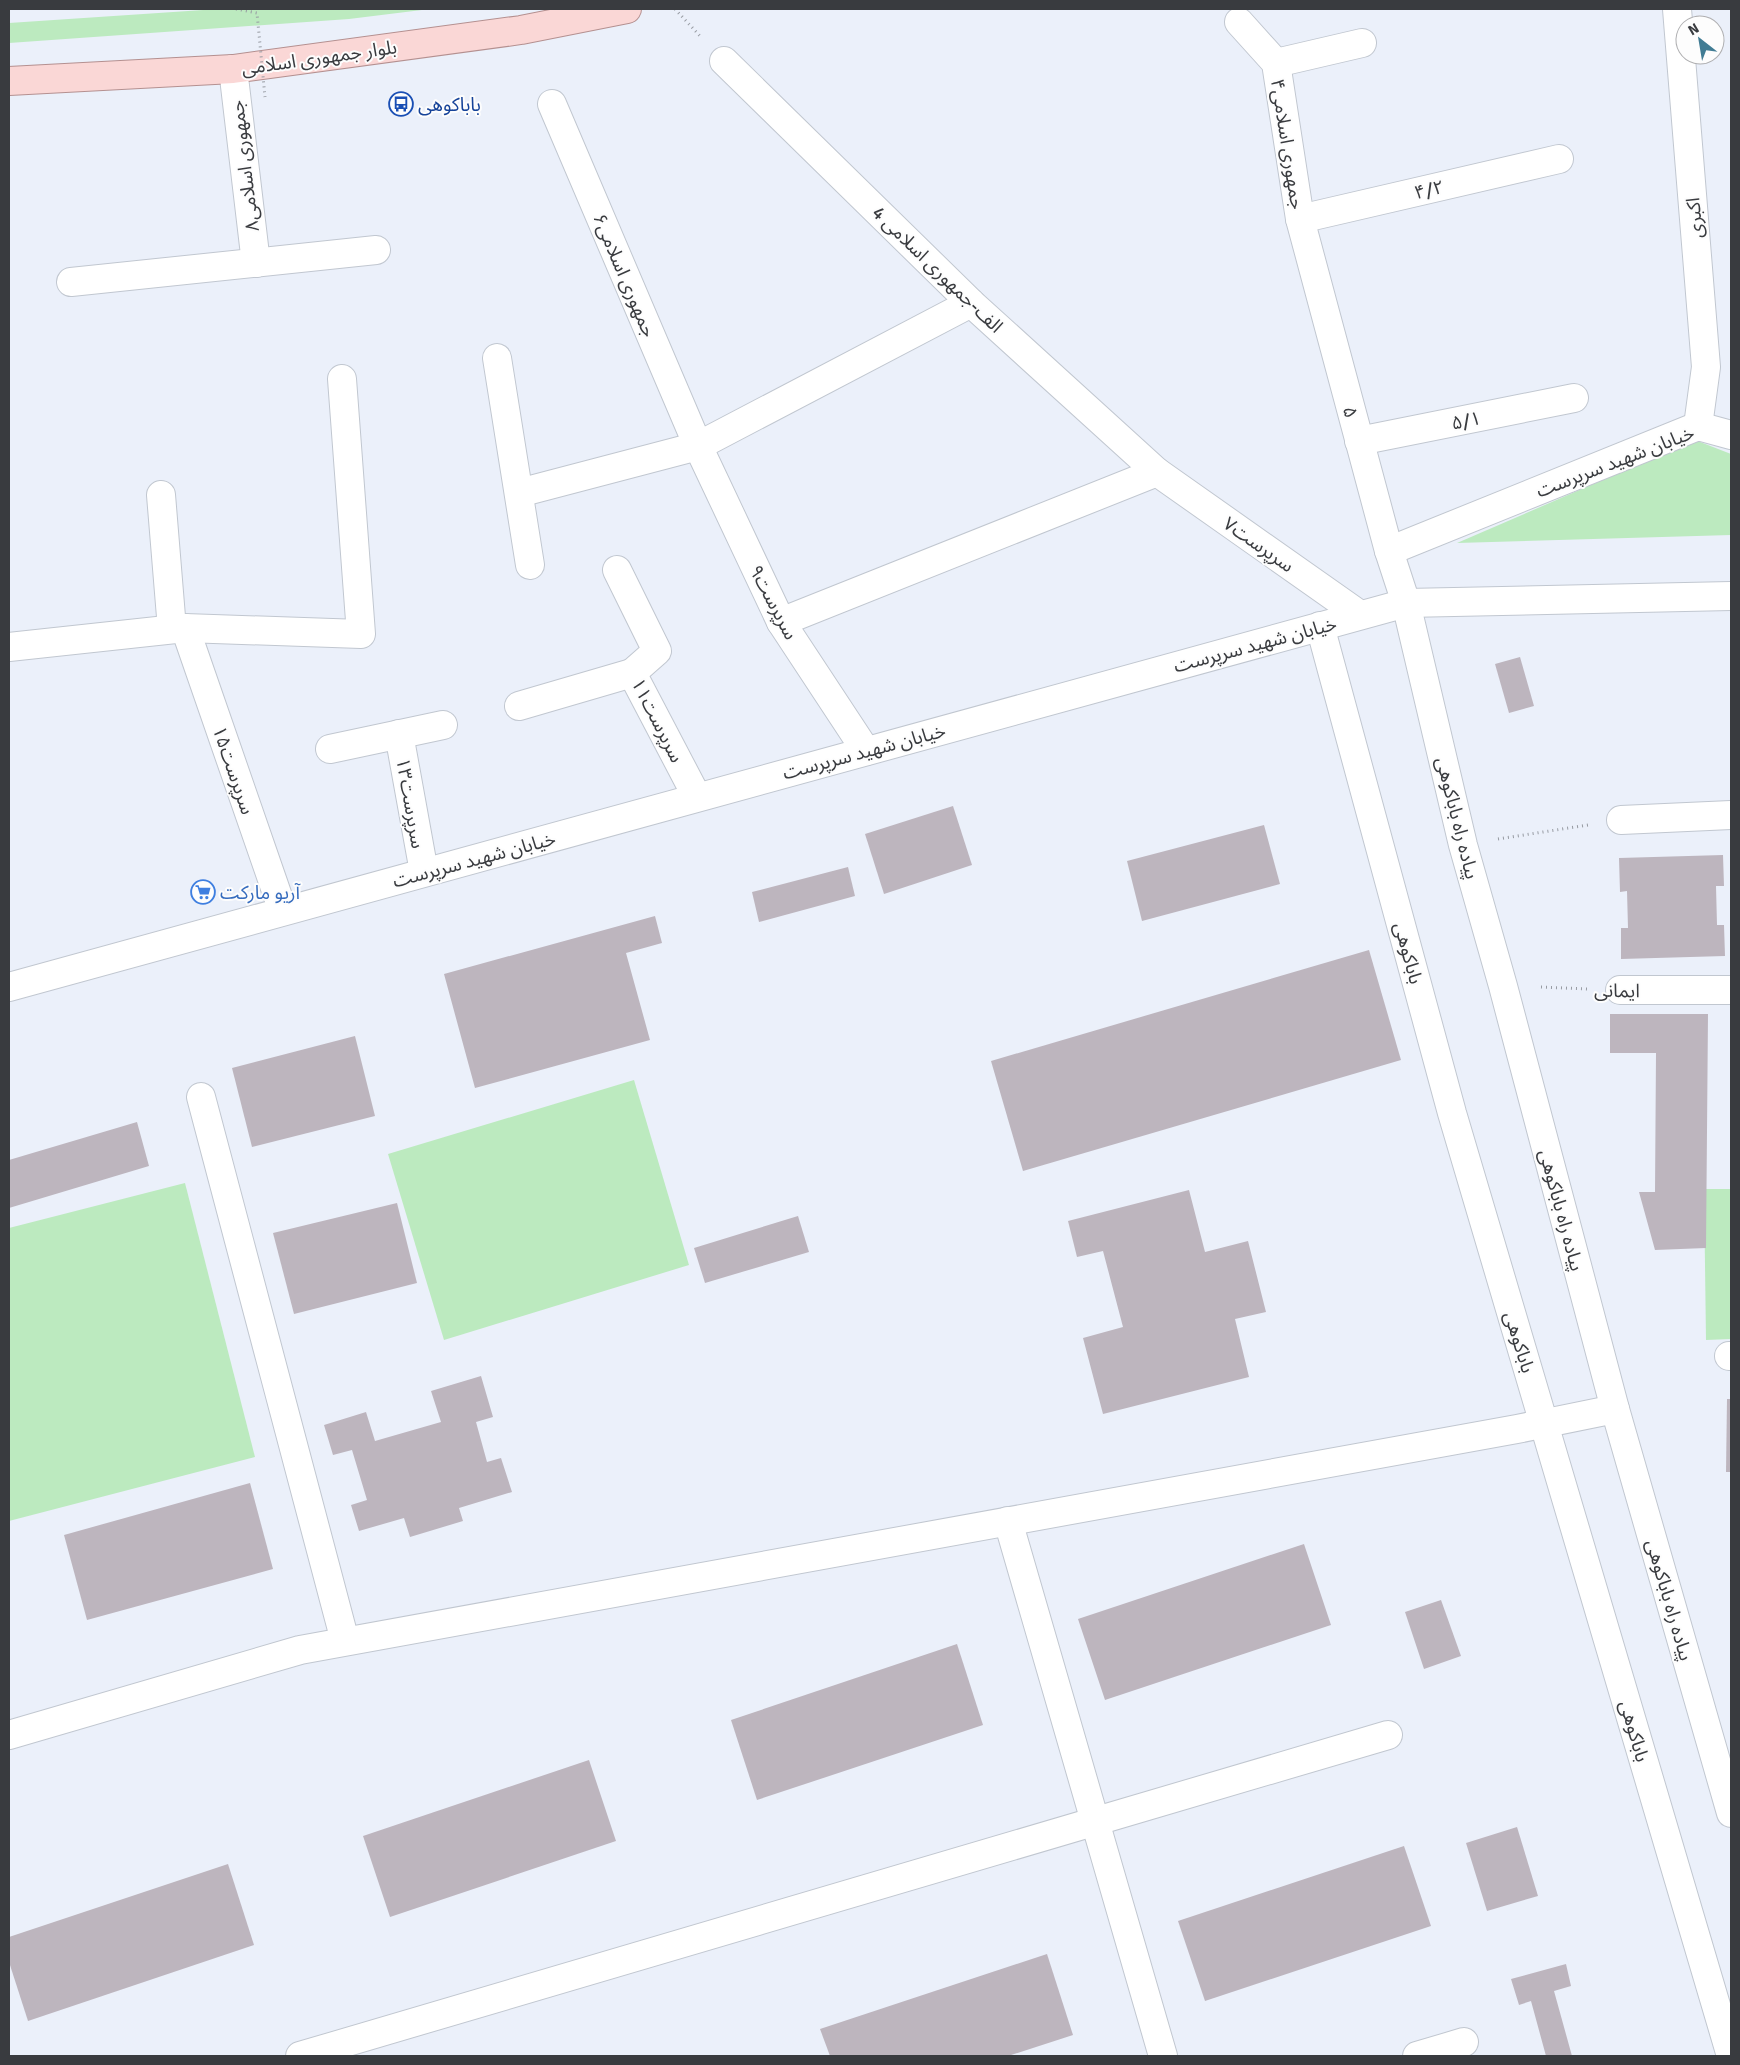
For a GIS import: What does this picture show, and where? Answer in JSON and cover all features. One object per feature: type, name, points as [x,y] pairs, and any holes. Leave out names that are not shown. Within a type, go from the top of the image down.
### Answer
[{"type":"main road","name":"بلوار جمهوری اسلامی","points":[[9,81],[233,69],[521,30],[627,9]]},
{"type":"street","name":"اکبری","points":[[1677,9],[1706,366],[1698,426]]},
{"type":"street","name":"جمهوری اسلامی۴","points":[[1239,22],[1276,63],[1300,219]]},
{"type":"street","points":[[1276,63],[1362,43]]},
{"type":"street","name":"4 الف-جمهوری اسلامی","points":[[724,61],[971,303],[1158,472]]},
{"type":"street","name":"جمهوری اسلامی۸","points":[[233,69],[256,263]]},
{"type":"street","name":"جمهوری اسلامی۶","points":[[552,104],[698,446]]},
{"type":"street","name":"۴/۲","points":[[1300,219],[1559,159]]},
{"type":"street","name":"۵","points":[[1300,219],[1389,551],[1406,603]]},
{"type":"street","points":[[71,282],[376,250]]},
{"type":"street","points":[[519,493],[698,446],[971,303]]},
{"type":"street","points":[[497,358],[530,565]]},
{"type":"street","points":[[9,647],[179,628],[361,634],[342,378]]},
{"type":"street","name":"۵/۱","points":[[1359,441],[1574,398]]},
{"type":"street","name":"خیابان شهید سرپرست","points":[[1389,551],[1698,426],[1731,435]]},
{"type":"street","name":"سرپرست۹","points":[[698,446],[781,622],[866,751]]},
{"type":"street","points":[[781,622],[1158,472]]},
{"type":"street","name":"سرپرست۷","points":[[1158,472],[1360,615]]},
{"type":"street","name":"سرپرست۱۵","points":[[161,495],[179,628],[283,911]]},
{"type":"street","name":"سرپرست۱۱","points":[[617,570],[657,650],[632,673],[697,797]]},
{"type":"street","name":"خیابان شهید سرپرست","points":[[9,987],[1406,603],[1731,596]]},
{"type":"street","name":"پیاده راه باباکوهی","points":[[1406,603],[1463,845],[1503,986],[1615,1409],[1731,1813]]},
{"type":"street","name":"باباکوهی","points":[[1320,626],[1452,1113],[1731,2056]]},
{"type":"street","points":[[519,706],[632,673]]},
{"type":"street","points":[[330,749],[443,725]]},
{"type":"street","name":"سرپرست۱۳","points":[[399,734],[424,872]]},
{"type":"street","points":[[1621,820],[1731,815]]},
{"type":"street","name":"ایمانی","points":[[1620,990],[1731,990]]},
{"type":"street","points":[[200,1097],[345,1642]]},
{"type":"street","points":[[9,1735],[300,1650],[1517,1430],[1615,1409]]},
{"type":"street","points":[[1008,1521],[1163,2056]]},
{"type":"street","points":[[300,2056],[1388,1735]]},
{"type":"street","points":[[1417,2056],[1464,2042]]},
{"type":"path","points":[[236,9],[257,13],[265,97]]},
{"type":"path","points":[[1463,845],[1543,830],[1621,820]]},
{"type":"path","name":"ایمانی","points":[[1503,986],[1620,990]]},
{"type":"green space","points":[[218,9],[430,9],[349,19],[9,43],[9,23]]},
{"type":"green space","points":[[1695,440],[1731,454],[1731,535],[1457,543]]},
{"type":"green space","points":[[634,1080],[689,1265],[444,1340],[388,1154]]},
{"type":"green space","points":[[185,1183],[255,1457],[9,1521],[9,1228]]},
{"type":"green space","points":[[1704,1189],[1731,1189],[1731,1339],[1706,1340]]},
{"type":"building","points":[[1520,657],[1534,706],[1509,713],[1495,664]]},
{"type":"building","points":[[953,806],[972,865],[884,894],[865,834]]},
{"type":"building","points":[[1264,825],[1280,884],[1142,921],[1127,861]]},
{"type":"building","points":[[1723,855],[1724,886],[1716,886],[1717,925],[1724,925],[1725,956],[1621,959],[1621,928],[1628,928],[1627,891],[1620,892],[1619,858]]},
{"type":"building","points":[[848,867],[855,896],[759,922],[752,892]]},
{"type":"building","points":[[655,916],[662,943],[626,953],[650,1040],[475,1088],[444,974]]},
{"type":"building","points":[[1369,950],[1401,1060],[1023,1171],[991,1061]]},
{"type":"building","points":[[1610,1014],[1708,1014],[1706,1248],[1655,1250],[1639,1192],[1655,1192],[1656,1053],[1610,1053]]},
{"type":"building","points":[[355,1036],[375,1116],[252,1147],[232,1068]]},
{"type":"building","points":[[137,1122],[149,1166],[9,1208],[9,1160]]},
{"type":"building","points":[[1189,1190],[1205,1252],[1248,1241],[1266,1312],[1235,1319],[1249,1377],[1103,1414],[1083,1338],[1123,1327],[1103,1251],[1077,1257],[1068,1221]]},
{"type":"building","points":[[397,1203],[417,1283],[294,1314],[273,1233]]},
{"type":"building","points":[[798,1216],[809,1252],[705,1283],[694,1248]]},
{"type":"building","points":[[481,1376],[493,1417],[476,1422],[487,1462],[501,1458],[512,1492],[459,1508],[463,1521],[410,1537],[404,1518],[359,1531],[351,1505],[367,1500],[352,1450],[333,1455],[324,1425],[366,1412],[375,1441],[441,1422],[431,1391]]},
{"type":"building","points":[[1727,1399],[1731,1399],[1731,1472],[1726,1472]]},
{"type":"building","points":[[250,1483],[273,1569],[87,1620],[64,1535]]},
{"type":"building","points":[[1304,1544],[1331,1625],[1105,1700],[1078,1619]]},
{"type":"building","points":[[1441,1600],[1461,1656],[1424,1669],[1405,1612]]},
{"type":"building","points":[[957,1644],[983,1725],[757,1800],[731,1720]]},
{"type":"building","points":[[589,1760],[616,1841],[390,1917],[363,1836]]},
{"type":"building","points":[[1517,1827],[1538,1896],[1487,1911],[1466,1843]]},
{"type":"building","points":[[1404,1846],[1431,1926],[1205,2001],[1178,1921]]},
{"type":"building","points":[[228,1864],[254,1945],[28,2021],[9,1962],[9,1937]]},
{"type":"building","points":[[1047,1954],[1073,2035],[1008,2056],[830,2056],[820,2029]]},
{"type":"building","points":[[1566,1964],[1571,1986],[1554,1991],[1572,2056],[1546,2056],[1531,2001],[1519,2005],[1511,1979]]},
{"type":"place","name":"باباکوهی","points":[[401,104]]},
{"type":"place","name":"آریو مارکت","points":[[203,892]]}]
